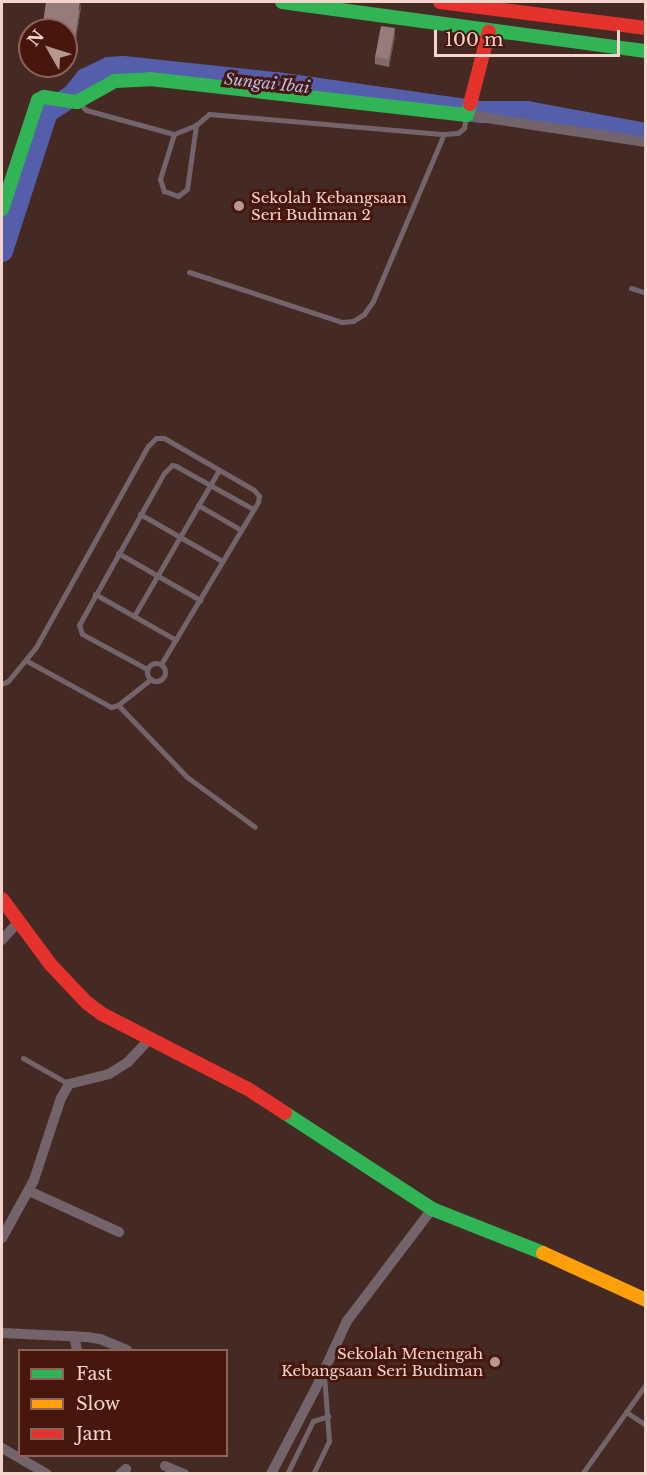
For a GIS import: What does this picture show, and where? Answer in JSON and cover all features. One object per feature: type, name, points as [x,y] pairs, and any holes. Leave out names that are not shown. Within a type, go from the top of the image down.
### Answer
[{"type":"main road","points":[[282,2],[489,32],[645,51]]},
{"type":"main road","points":[[440,2],[645,28]]},
{"type":"main road","points":[[597,45],[603,34],[600,22]]},
{"type":"main road","points":[[2,209],[38,100],[44,97],[73,102],[98,87],[115,81],[150,79],[467,115],[489,32]]},
{"type":"main road","points":[[2,898],[51,965],[87,1003],[248,1089],[432,1209],[558,1259],[645,1300]]},
{"type":"street","points":[[467,115],[645,142]]},
{"type":"street","points":[[2,940],[19,921]]},
{"type":"street","points":[[2,1238],[29,1191],[60,1098],[69,1084],[109,1074],[128,1062],[150,1038]]},
{"type":"street","points":[[29,1191],[119,1232]]},
{"type":"street","points":[[271,1473],[323,1374],[346,1321],[432,1209]]},
{"type":"street","points":[[2,1333],[100,1339],[125,1349]]},
{"type":"street","points":[[74,1336],[77,1349]]},
{"type":"street","points":[[2,1448],[18,1457]]},
{"type":"street","points":[[18,1457],[47,1473]]},
{"type":"street","points":[[165,1466],[184,1473]]},
{"type":"lane","points":[[73,102],[86,110],[174,134],[196,125],[209,114],[444,134],[458,133],[464,128],[467,115]]},
{"type":"lane","points":[[174,134],[160,179],[164,191],[178,196],[187,189],[196,125]]},
{"type":"lane","points":[[189,272],[342,322],[353,321],[364,314],[373,301],[444,134]]},
{"type":"lane","points":[[631,288],[645,293]]},
{"type":"lane","points":[[2,676],[5,682],[27,661],[148,446],[156,438],[164,438],[254,490],[259,496],[161,664]]},
{"type":"lane","points":[[151,679],[147,669],[82,634],[79,625],[164,473],[172,465],[253,509]]},
{"type":"lane","points":[[134,616],[219,470]]},
{"type":"lane","points":[[198,505],[241,530]]},
{"type":"lane","points":[[140,514],[222,561]]},
{"type":"lane","points":[[118,553],[200,600]]},
{"type":"lane","points":[[95,594],[176,640]]},
{"type":"lane","points":[[27,661],[111,707],[118,705],[151,679]]},
{"type":"lane","points":[[147,669],[153,663],[161,664]]},
{"type":"lane","points":[[151,679],[159,681],[164,677],[165,672],[161,664]]},
{"type":"lane","points":[[118,705],[187,777],[255,827]]},
{"type":"lane","points":[[23,1058],[69,1084]]},
{"type":"lane","points":[[313,1473],[329,1441],[323,1374]]},
{"type":"lane","points":[[582,1473],[645,1384]]},
{"type":"lane","points":[[626,1412],[645,1425]]},
{"type":"lane","points":[[303,1414],[313,1421]]},
{"type":"lane","points":[[287,1473],[313,1421],[328,1416]]},
{"type":"building","points":[[46,2],[80,2],[78,18],[44,18]]},
{"type":"building","points":[[381,26],[395,28],[389,59],[375,57]]},
{"type":"waterway","name":"Sungai Ibai","points":[[2,251],[47,112],[73,95],[86,79],[109,68],[123,67],[276,83],[481,112],[527,112],[646,134]]},
{"type":"traffic: fast","points":[[282,2],[646,51]]},
{"type":"traffic: fast","points":[[2,209],[38,100],[44,97],[77,102],[115,81],[150,79],[467,115],[470,104]]},
{"type":"traffic: fast","points":[[285,1113],[432,1209],[543,1253]]},
{"type":"traffic: slow","points":[[543,1253],[646,1300]]},
{"type":"traffic: jam","points":[[440,2],[646,28]]},
{"type":"traffic: jam","points":[[470,104],[489,31]]},
{"type":"traffic: jam","points":[[2,899],[51,965],[87,1003],[102,1014],[248,1089],[285,1113]]},
{"type":"place","name":"Sekolah Kebangsaan Seri Budiman 2","points":[[239,206]]},
{"type":"place","name":"Sekolah Menengah Kebangsaan Seri Budiman","points":[[495,1362]]}]
